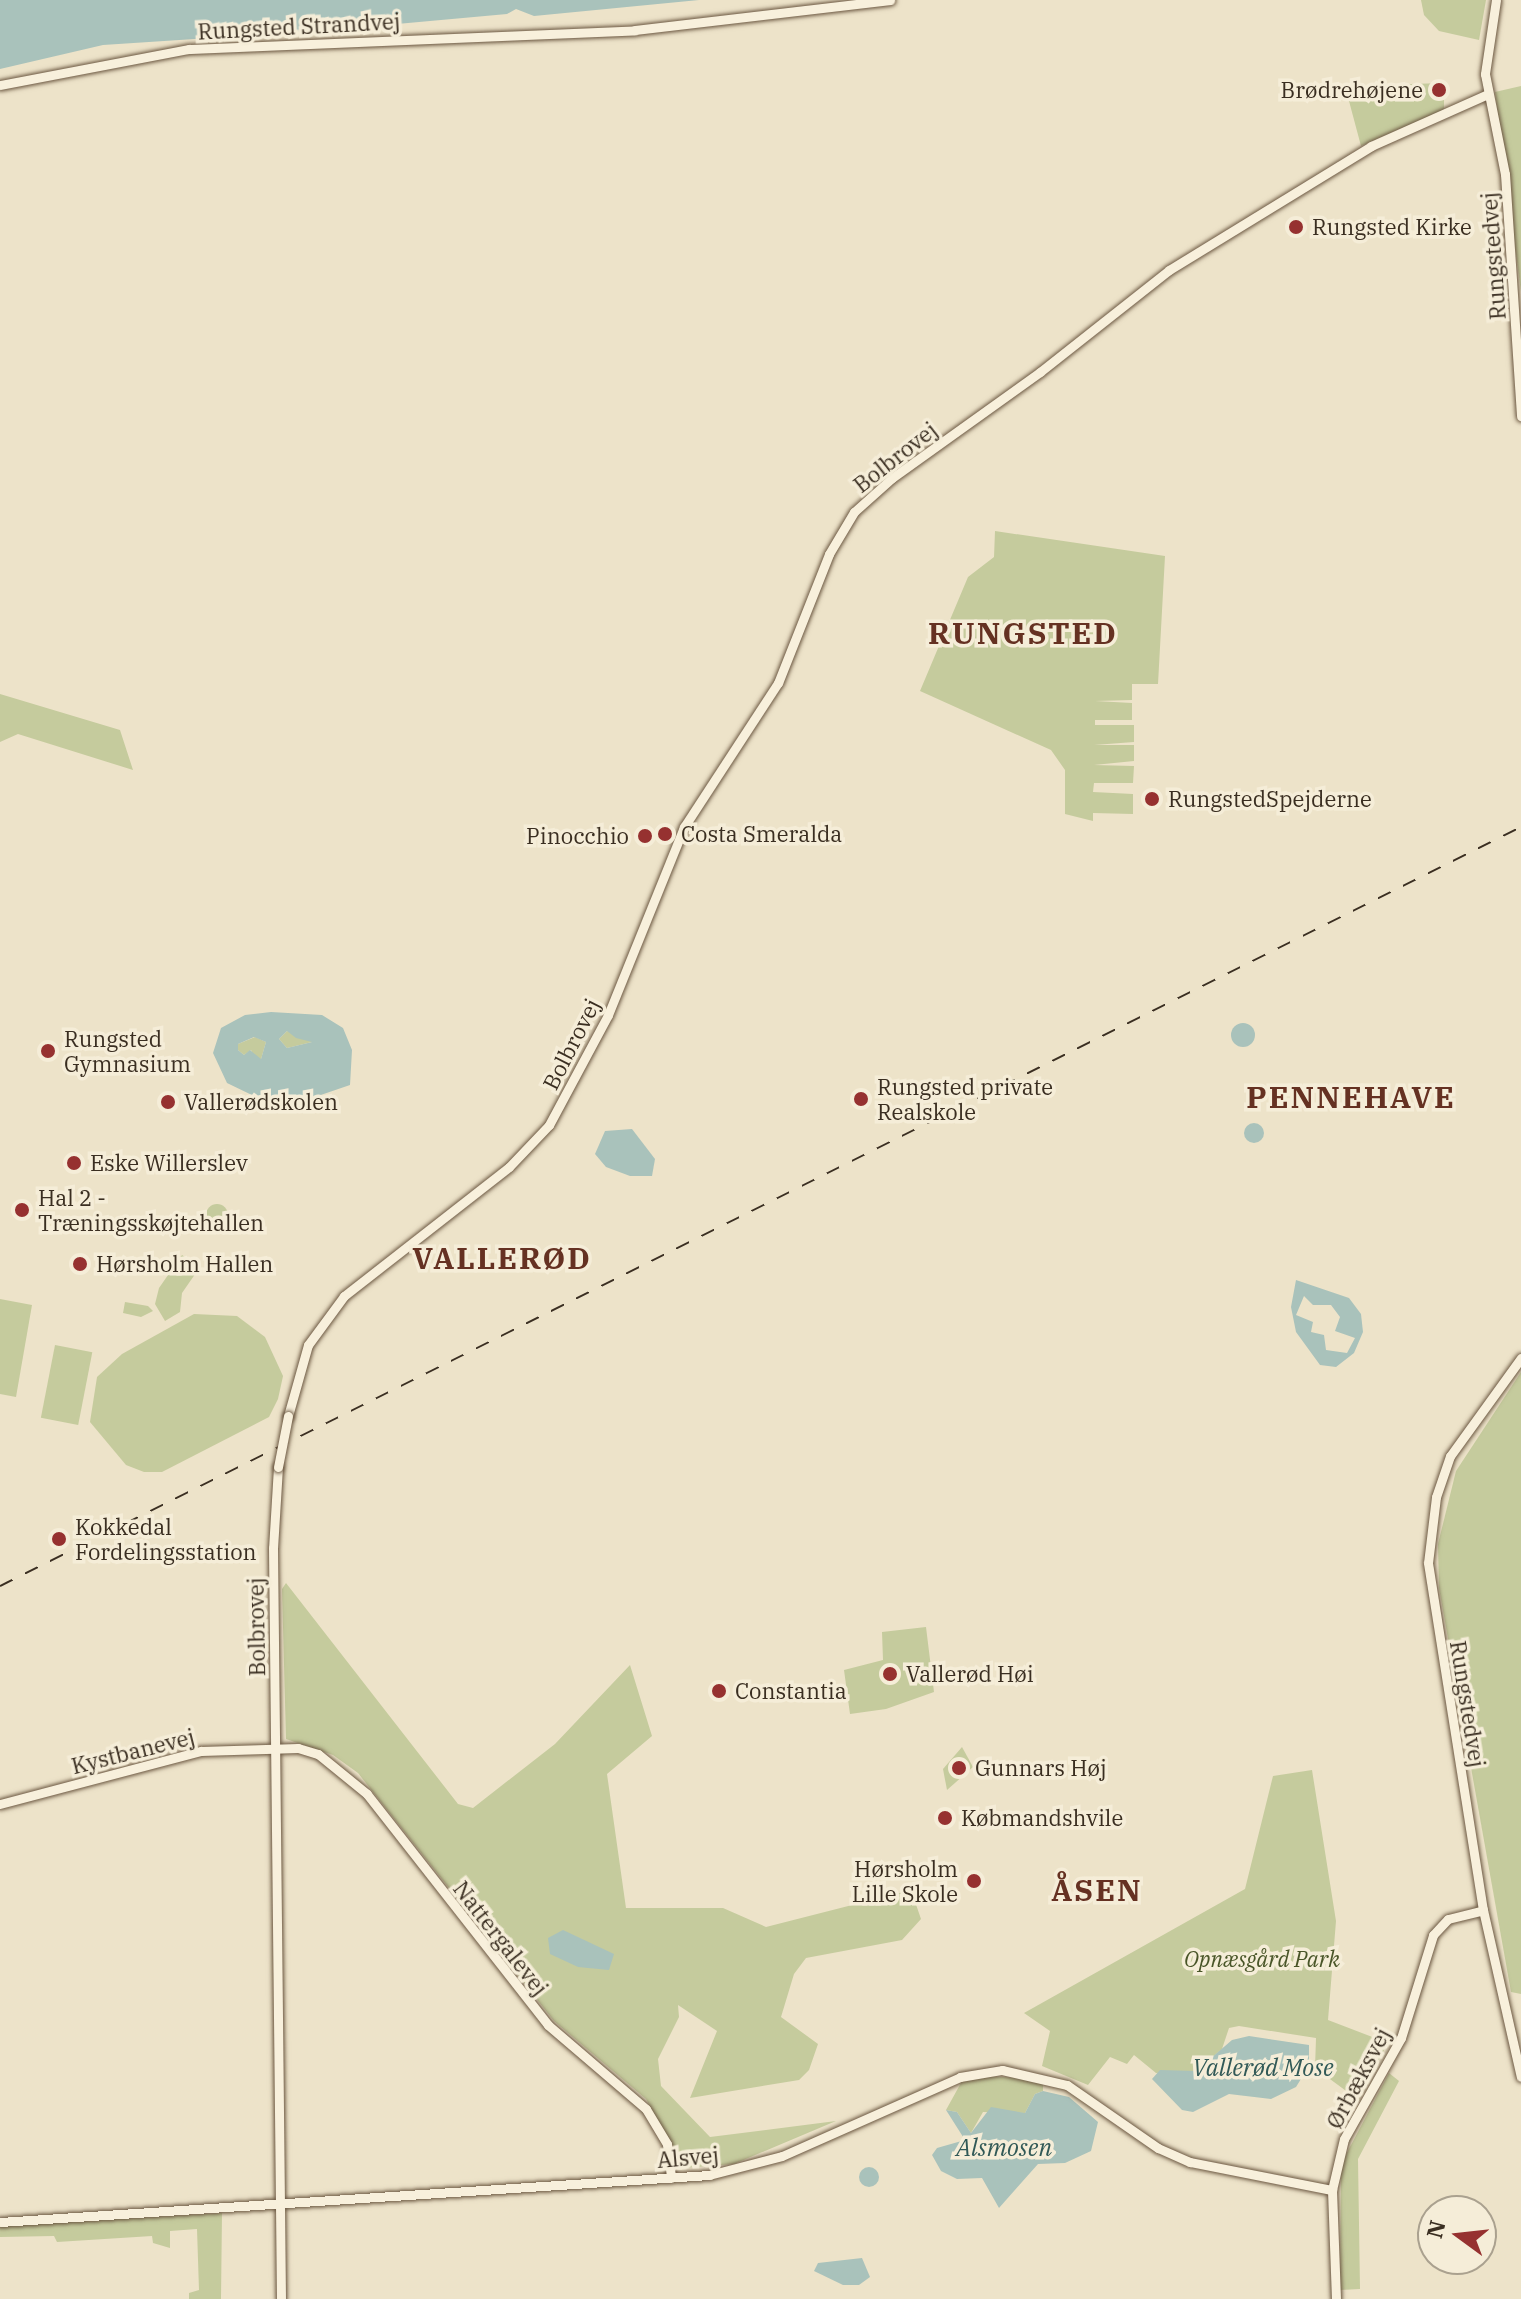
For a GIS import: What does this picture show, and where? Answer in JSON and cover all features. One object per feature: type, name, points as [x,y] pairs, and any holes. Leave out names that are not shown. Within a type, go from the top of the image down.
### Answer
[{"type":"street","name":"Rungsted Strandvej","points":[[0,85],[189,49],[633,30],[890,0]]},
{"type":"street","name":"Rungstedvej","points":[[1496,0],[1485,51],[1488,94],[1505,174],[1521,416]]},
{"type":"street","name":"Bolbrovej","points":[[281,2299],[273,1548],[278,1467],[288,1416],[308,1345],[344,1296],[509,1167],[549,1125],[608,1015],[684,827],[778,683],[829,554],[854,512],[892,478],[1040,372],[1169,270],[1371,146],[1488,94]]},
{"type":"street","name":"Rungstedvej","points":[[1521,1358],[1450,1456],[1436,1497],[1428,1542],[1432,1595],[1483,1910],[1521,2077]]},
{"type":"street","name":"Kystbanevej","points":[[0,1804],[201,1751],[277,1748]]},
{"type":"street","name":"Nattergalevej","points":[[277,1748],[318,1754],[367,1794],[527,2002],[568,2045],[646,2109],[667,2144],[671,2178]]},
{"type":"street","name":"Ørbæksvej","points":[[1336,2299],[1332,2190],[1344,2139],[1401,2038],[1433,1935],[1448,1919],[1483,1910]]},
{"type":"street","name":"Alsvej","points":[[0,2222],[671,2178],[762,2163],[950,2081],[1014,2071],[1067,2085],[1158,2148],[1190,2162],[1332,2190]]},
{"type":"green space","points":[[1421,0],[1486,0],[1479,40],[1439,31],[1424,15]]},
{"type":"green space","points":[[1444,83],[1444,110],[1361,146],[1345,86]]},
{"type":"green space","points":[[1521,86],[1521,292],[1495,92]]},
{"type":"green space","points":[[995,531],[1165,556],[1158,684],[1132,684],[1132,700],[1095,701],[1132,703],[1132,720],[1095,720],[1095,725],[1134,725],[1134,742],[1094,745],[1134,745],[1134,761],[1094,765],[1134,766],[1133,783],[1094,783],[1093,792],[1133,794],[1133,814],[1093,813],[1093,821],[1065,814],[1065,770],[1051,750],[920,691],[968,577],[994,557]]},
{"type":"green space","points":[[0,694],[120,730],[133,770],[18,734],[0,742]]},
{"type":"green space","points":[[287,1031],[313,1039],[312,1042],[287,1048],[279,1039]]},
{"type":"green space","points":[[255,1037],[266,1042],[261,1059],[255,1059],[251,1050],[244,1055],[238,1050],[238,1044]]},
{"type":"green space","points":[[217,1204],[225,1207],[228,1215],[225,1223],[217,1226],[209,1223],[206,1215],[209,1207]]},
{"type":"green space","points":[[182,1255],[200,1267],[182,1293],[180,1312],[165,1321],[155,1304],[159,1288]]},
{"type":"green space","points":[[0,1299],[32,1305],[16,1397],[0,1394]]},
{"type":"green space","points":[[125,1302],[148,1306],[153,1311],[141,1317],[123,1313]]},
{"type":"green space","points":[[194,1314],[237,1316],[265,1337],[283,1376],[278,1399],[269,1417],[162,1472],[144,1472],[126,1465],[90,1422],[97,1377],[122,1354]]},
{"type":"green space","points":[[55,1345],[92,1352],[78,1425],[41,1418]]},
{"type":"green space","points":[[1521,1372],[1521,1994],[1511,1992],[1439,1588],[1438,1544],[1456,1471]]},
{"type":"green space","points":[[286,1583],[458,1804],[473,1808],[555,1744],[630,1665],[652,1736],[607,1774],[626,1908],[723,1908],[766,1927],[911,1890],[921,1919],[902,1940],[806,1958],[794,1974],[781,2017],[818,2044],[809,2070],[799,2080],[690,2098],[717,2031],[678,2005],[679,2017],[658,2059],[661,2086],[710,2137],[836,2121],[734,2164],[683,2168],[646,2099],[554,2021],[358,1773],[333,1755],[286,1739],[282,1589]]},
{"type":"green space","points":[[926,1627],[934,1692],[886,1709],[850,1714],[844,1670],[883,1660],[882,1632]]},
{"type":"green space","points":[[962,1747],[973,1767],[947,1790],[943,1769]]},
{"type":"green space","name":"Opnæsgård Park","points":[[1312,1770],[1336,1921],[1328,2020],[1388,2043],[1357,2099],[1315,2068],[1316,2038],[1239,2026],[1229,2028],[1222,2049],[1196,2071],[1156,2073],[1134,2055],[1127,2064],[1110,2057],[1088,2085],[1042,2066],[1050,2031],[1024,2013],[1245,1889],[1273,1776]]},
{"type":"green space","points":[[1389,2073],[1399,2081],[1358,2159],[1360,2289],[1340,2290],[1341,2164]]},
{"type":"green space","points":[[983,2076],[1024,2078],[1043,2083],[1043,2091],[1035,2094],[1025,2113],[983,2112],[971,2133],[957,2112],[946,2110],[962,2081]]},
{"type":"green space","points":[[222,2213],[221,2299],[189,2299],[189,2293],[199,2290],[197,2229],[170,2231],[170,2248],[153,2243],[152,2236],[57,2242],[54,2236],[0,2237],[0,2226]]},
{"type":"water","points":[[0,0],[699,0],[534,16],[516,9],[507,14],[331,30],[103,45],[0,69]]},
{"type":"water","points":[[271,1012],[322,1015],[343,1028],[352,1050],[350,1085],[309,1099],[285,1094],[260,1099],[227,1083],[213,1053],[221,1028],[245,1015]],"holes":[[[287,1031],[296,1038],[312,1042],[287,1048],[279,1039]],[[254,1037],[266,1042],[261,1059],[250,1050],[244,1055],[238,1050],[238,1044]]]},
{"type":"water","points":[[1243,1023],[1252,1026],[1255,1035],[1252,1044],[1243,1047],[1234,1044],[1231,1035],[1234,1026]]},
{"type":"water","points":[[1254,1123],[1261,1126],[1264,1133],[1261,1140],[1254,1143],[1247,1140],[1244,1133],[1247,1126]]},
{"type":"water","points":[[632,1129],[655,1159],[652,1176],[630,1176],[606,1167],[595,1154],[605,1131]]},
{"type":"water","points":[[1296,1280],[1349,1298],[1361,1314],[1363,1332],[1354,1353],[1336,1367],[1320,1365],[1296,1332],[1291,1307]],"holes":[[[1304,1296],[1313,1305],[1331,1305],[1340,1317],[1335,1331],[1355,1338],[1347,1353],[1326,1350],[1324,1335],[1311,1332],[1313,1322],[1296,1315]]]},
{"type":"water","points":[[563,1930],[614,1954],[609,1970],[578,1967],[550,1954],[548,1938]]},
{"type":"water","name":"Vallerød Mose","points":[[1249,2036],[1309,2045],[1309,2066],[1296,2087],[1271,2099],[1229,2094],[1193,2112],[1182,2110],[1152,2079],[1160,2070],[1196,2071],[1232,2040]]},
{"type":"water","name":"Alsmosen","points":[[1043,2091],[1069,2097],[1098,2122],[1091,2151],[1065,2163],[1038,2164],[999,2208],[982,2178],[957,2179],[941,2171],[932,2155],[937,2148],[965,2140],[946,2110],[957,2112],[971,2133],[991,2107],[1025,2113],[1035,2094]]},
{"type":"water","points":[[865,2167],[873,2167],[879,2177],[873,2187],[865,2187],[859,2181],[859,2173]]},
{"type":"water","points":[[862,2258],[870,2277],[859,2285],[843,2285],[814,2271],[818,2263]]},
{"type":"railway","points":[[0,1586],[1521,827]]},
{"type":"place","name":"Brødrehøjene","points":[[1439,90]]},
{"type":"place","name":"Rungsted Kirke","points":[[1296,227]]},
{"type":"place","name":"RungstedSpejderne","points":[[1152,799]]},
{"type":"place","name":"Costa Smeralda","points":[[665,834]]},
{"type":"place","name":"Pinocchio","points":[[645,836]]},
{"type":"place","name":"Rungsted Gymnasium","points":[[48,1051]]},
{"type":"place","name":"Rungsted private Realskole","points":[[861,1099]]},
{"type":"place","name":"Vallerødskolen","points":[[168,1102]]},
{"type":"place","name":"Eske Willerslev","points":[[74,1163]]},
{"type":"place","name":"Hal 2 - Træningsskøjtehallen","points":[[22,1210]]},
{"type":"place","name":"Hørsholm Hallen","points":[[80,1264]]},
{"type":"place","name":"Kokkedal Fordelingsstation","points":[[59,1539]]},
{"type":"place","name":"Vallerød Høi","points":[[890,1674]]},
{"type":"place","name":"Constantia","points":[[719,1691]]},
{"type":"place","name":"Gunnars Høj","points":[[959,1768]]},
{"type":"place","name":"Købmandshvile","points":[[945,1818]]},
{"type":"place","name":"Hørsholm Lille Skole","points":[[974,1881]]},
{"type":"district","name":"RUNGSTED","points":[[1023,633]]},
{"type":"district","name":"PENNEHAVE","points":[[1351,1097]]},
{"type":"district","name":"VALLERØD","points":[[502,1258]]},
{"type":"district","name":"ÅSEN","points":[[1097,1890]]}]
